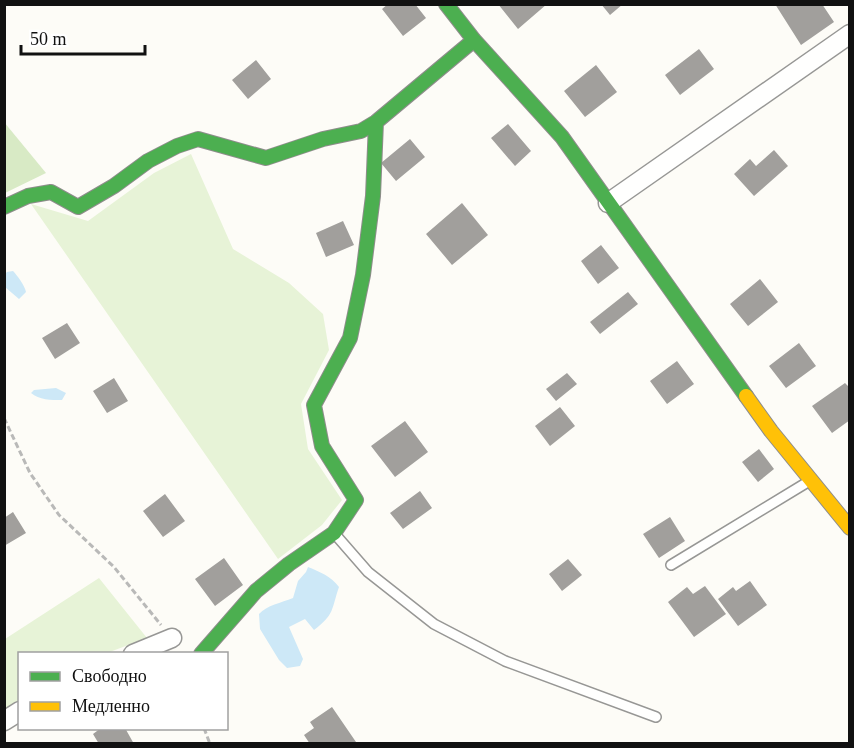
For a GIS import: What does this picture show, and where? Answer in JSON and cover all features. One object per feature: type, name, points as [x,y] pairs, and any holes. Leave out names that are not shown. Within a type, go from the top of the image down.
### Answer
[{"type":"street","points":[[446,4],[474,40],[562,137],[771,431],[849,528]]},
{"type":"street","points":[[608,203],[849,34]]},
{"type":"street","points":[[4,207],[28,196],[51,192],[78,207],[114,186],[148,161],[177,146],[198,139],[266,158],[323,139],[361,131],[376,122],[474,40]]},
{"type":"street","points":[[203,652],[256,591],[289,564],[334,533],[356,500],[322,446],[314,405],[350,338],[363,275],[373,196],[376,122]]},
{"type":"street","points":[[138,652],[172,638]]},
{"type":"street","points":[[4,721],[18,712]]},
{"type":"lane","points":[[671,565],[811,480]]},
{"type":"lane","points":[[334,533],[368,572],[434,624],[505,661],[656,717]]},
{"type":"path","points":[[4,418],[30,473],[60,515],[114,567],[172,638]]},
{"type":"path","points":[[204,730],[210,744]]},
{"type":"green space","points":[[4,122],[46,173],[5,193],[4,193]]},
{"type":"green space","points":[[191,154],[233,249],[289,283],[323,314],[329,350],[301,404],[308,449],[342,500],[322,525],[278,559],[31,204],[88,221],[154,173]]},
{"type":"green space","points":[[99,578],[147,638],[110,652],[18,652],[18,701],[5,712],[5,639]]},
{"type":"water","points":[[13,271],[26,292],[19,299],[5,287],[5,274]]},
{"type":"water","points":[[56,388],[66,393],[62,400],[49,400],[31,393],[34,390]]},
{"type":"water","points":[[308,567],[329,577],[339,587],[329,615],[321,625],[314,630],[305,619],[289,627],[303,659],[300,666],[287,668],[279,660],[260,629],[259,614],[270,606],[293,598],[298,581]]},
{"type":"building","points":[[388,4],[415,4],[426,18],[403,36],[382,9]]},
{"type":"building","points":[[498,4],[547,4],[518,29]]},
{"type":"building","points":[[601,4],[623,4],[610,15]]},
{"type":"building","points":[[775,4],[822,4],[834,22],[801,45]]},
{"type":"building","points":[[699,49],[714,69],[680,95],[665,75]]},
{"type":"building","points":[[256,60],[271,79],[248,99],[232,80]]},
{"type":"building","points":[[596,65],[617,92],[585,117],[564,91]]},
{"type":"building","points":[[508,124],[531,151],[515,166],[491,138]]},
{"type":"building","points":[[410,139],[425,157],[396,181],[381,163]]},
{"type":"building","points":[[774,150],[788,166],[754,196],[734,174],[750,159],[756,166]]},
{"type":"building","points":[[462,203],[488,235],[452,265],[426,234]]},
{"type":"building","points":[[343,221],[354,245],[326,257],[316,233]]},
{"type":"building","points":[[601,245],[619,268],[598,284],[581,261]]},
{"type":"building","points":[[760,279],[778,302],[748,326],[730,304]]},
{"type":"building","points":[[628,292],[638,304],[600,334],[590,322]]},
{"type":"building","points":[[67,323],[80,343],[55,359],[42,338]]},
{"type":"building","points":[[799,343],[816,366],[786,388],[769,366]]},
{"type":"building","points":[[677,361],[694,384],[667,404],[650,381]]},
{"type":"building","points":[[567,373],[577,384],[556,401],[546,389]]},
{"type":"building","points":[[114,378],[128,401],[107,413],[93,391]]},
{"type":"building","points":[[845,383],[850,388],[850,420],[832,433],[812,406]]},
{"type":"building","points":[[560,407],[575,426],[550,446],[535,426]]},
{"type":"building","points":[[405,421],[428,452],[395,477],[371,446]]},
{"type":"building","points":[[759,449],[774,469],[758,482],[742,462]]},
{"type":"building","points":[[420,491],[432,508],[403,529],[390,513]]},
{"type":"building","points":[[165,494],[185,521],[163,537],[143,511]]},
{"type":"building","points":[[13,512],[26,533],[4,546],[4,518]]},
{"type":"building","points":[[670,517],[685,541],[659,558],[643,534]]},
{"type":"building","points":[[224,558],[243,585],[215,606],[195,579]]},
{"type":"building","points":[[568,559],[582,575],[562,591],[549,574]]},
{"type":"building","points":[[750,581],[767,605],[738,626],[718,599],[733,587],[736,591]]},
{"type":"building","points":[[705,586],[726,614],[694,637],[668,602],[687,587],[693,594]]},
{"type":"building","points":[[332,707],[356,742],[354,744],[310,744],[304,735],[314,728],[310,722]]},
{"type":"building","points":[[98,730],[126,730],[134,744],[99,744],[93,734]]},
{"type":"traffic: fast","points":[[446,4],[474,40],[562,137],[746,396]]},
{"type":"traffic: fast","points":[[4,207],[28,196],[51,192],[78,207],[114,186],[148,161],[177,146],[198,139],[266,158],[323,139],[361,131],[376,122],[474,40]]},
{"type":"traffic: fast","points":[[203,652],[256,591],[289,564],[334,533],[356,500],[322,446],[314,405],[350,338],[363,275],[373,196],[376,122]]},
{"type":"traffic: slow","points":[[746,396],[771,431],[850,528]]}]
